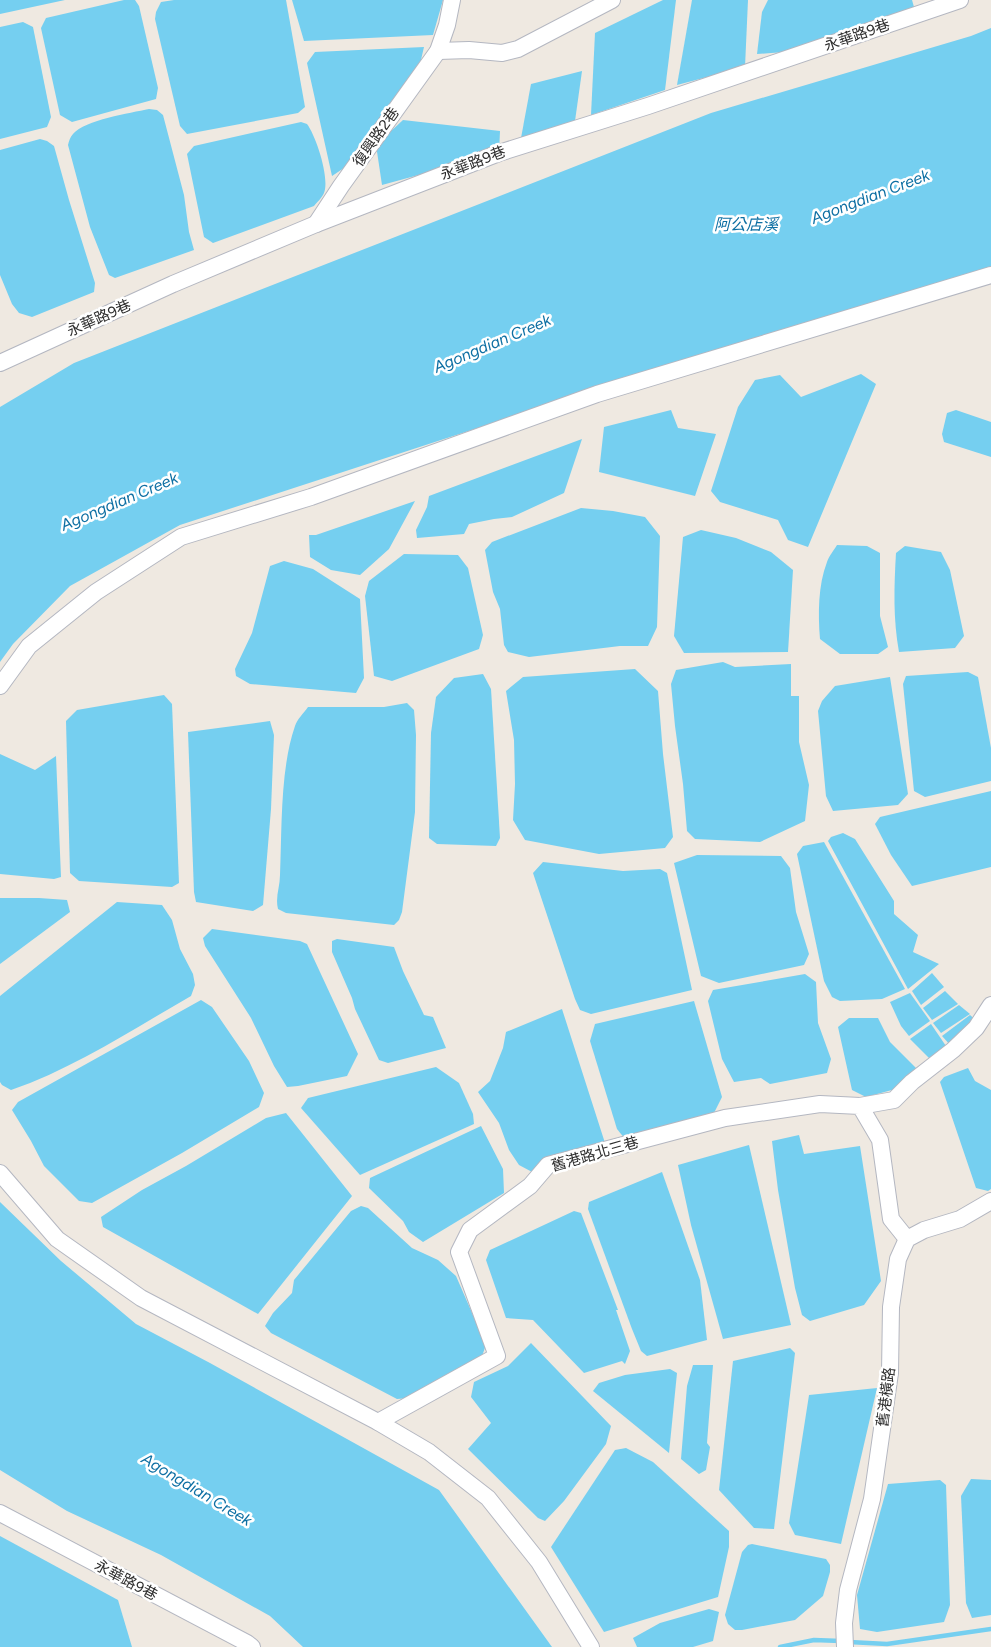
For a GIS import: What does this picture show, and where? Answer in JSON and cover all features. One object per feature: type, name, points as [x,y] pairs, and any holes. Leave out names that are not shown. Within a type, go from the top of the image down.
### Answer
[{"type":"street","name":"復興路2巷","points":[[316,224],[438,51],[447,25],[452,0]]},
{"type":"street","points":[[438,51],[469,50],[502,53],[518,49],[612,0]]},
{"type":"street","name":"永華路9巷","points":[[0,363],[173,284],[316,224],[499,153],[648,106],[960,0]]},
{"type":"street","points":[[0,686],[29,646],[96,592],[181,538],[311,497],[597,394],[991,275]]},
{"type":"street","name":"舊港路北三巷","points":[[378,1422],[497,1356],[458,1252],[470,1230],[530,1186],[548,1165],[726,1118],[820,1104],[860,1106],[894,1100],[912,1082],[953,1050],[976,1028],[991,1005]]},
{"type":"street","points":[[860,1106],[880,1140],[891,1219],[907,1239],[924,1230],[960,1219],[991,1201]]},
{"type":"street","points":[[0,1174],[57,1239],[141,1298],[378,1422],[429,1452],[488,1498],[539,1562],[592,1647]]},
{"type":"street","name":"舊港橫路","points":[[845,1647],[844,1623],[848,1590],[872,1499],[890,1372],[891,1307],[898,1259],[907,1239]]},
{"type":"street","name":"永華路9巷","points":[[0,1513],[252,1647]]},
{"type":"water","points":[[0,0],[65,0],[0,14]]},
{"type":"water","points":[[124,0],[135,0],[139,6],[158,88],[156,99],[72,122],[60,115],[41,28],[46,18]]},
{"type":"water","points":[[174,0],[286,0],[305,107],[298,113],[187,134],[180,126],[155,19],[161,2]]},
{"type":"water","points":[[292,0],[443,0],[433,35],[304,41]]},
{"type":"water","points":[[663,0],[676,0],[665,90],[591,115],[595,33]]},
{"type":"water","points":[[692,0],[748,0],[745,67],[677,85]]},
{"type":"water","points":[[768,0],[912,0],[914,7],[784,52],[757,54],[762,12]]},
{"type":"water","points":[[23,22],[33,27],[51,117],[47,127],[0,139],[0,27]]},
{"type":"water","name":"阿公店溪","points":[[991,28],[991,267],[573,397],[180,525],[70,586],[13,644],[0,662],[0,407],[74,363],[711,113],[971,36]]},
{"type":"water","points":[[424,47],[420,64],[394,106],[374,125],[347,166],[332,176],[307,63],[315,52]]},
{"type":"water","points":[[582,71],[575,121],[521,138],[531,84]]},
{"type":"water","points":[[149,109],[157,110],[163,115],[184,195],[189,232],[194,250],[115,278],[109,275],[90,227],[68,145],[73,134],[87,125],[108,118]]},
{"type":"water","points":[[403,120],[500,131],[499,153],[382,185],[376,145]]},
{"type":"water","points":[[301,122],[307,124],[311,130],[324,168],[325,186],[321,198],[314,206],[213,243],[204,237],[187,154],[194,146]]},
{"type":"water","points":[[40,139],[54,146],[95,283],[94,292],[32,317],[19,313],[12,304],[0,275],[0,150]]},
{"type":"water","points":[[861,374],[876,384],[808,547],[788,540],[778,520],[720,502],[711,491],[738,407],[755,380],[780,375],[801,397]]},
{"type":"water","points":[[671,410],[678,428],[716,434],[695,496],[599,472],[604,427]]},
{"type":"water","points":[[956,410],[991,422],[991,457],[944,442],[942,434],[947,413]]},
{"type":"water","points":[[582,439],[564,493],[512,517],[469,524],[464,534],[417,538],[416,530],[427,507],[429,496]]},
{"type":"water","points":[[415,501],[389,549],[360,575],[331,570],[310,557],[309,535],[316,535]]},
{"type":"water","points":[[581,508],[645,517],[660,536],[657,627],[648,646],[620,646],[529,657],[508,652],[504,645],[500,609],[493,592],[485,550],[492,542]]},
{"type":"water","points":[[701,530],[736,538],[771,552],[793,570],[788,652],[684,653],[674,636],[683,537]]},
{"type":"water","points":[[837,545],[867,546],[880,553],[880,616],[888,647],[878,654],[840,654],[820,639],[820,590],[828,560]]},
{"type":"water","points":[[905,546],[941,552],[950,570],[964,636],[955,648],[899,652],[894,603],[896,553]]},
{"type":"water","points":[[404,554],[458,555],[468,568],[483,635],[479,649],[392,681],[374,676],[365,596],[369,581]]},
{"type":"water","points":[[284,561],[313,569],[360,599],[364,678],[356,693],[250,684],[236,676],[235,669],[252,633],[270,566]]},
{"type":"water","points":[[723,662],[735,667],[791,664],[791,696],[799,696],[799,742],[809,785],[805,821],[760,842],[695,839],[687,831],[671,684],[676,670]]},
{"type":"water","points":[[635,669],[658,691],[673,837],[665,848],[599,854],[525,840],[513,820],[515,784],[514,740],[506,691],[523,677]]},
{"type":"water","points":[[968,672],[978,677],[991,748],[991,781],[925,797],[914,791],[903,684],[906,676]]},
{"type":"water","points":[[483,674],[491,689],[500,838],[496,846],[437,844],[429,838],[431,733],[436,697],[454,678]]},
{"type":"water","points":[[890,677],[908,794],[898,805],[833,811],[826,796],[818,711],[822,701],[835,686]]},
{"type":"water","points":[[164,695],[172,704],[179,883],[172,887],[79,881],[70,873],[66,721],[77,710]]},
{"type":"water","points":[[407,703],[414,710],[416,735],[415,812],[402,912],[399,920],[394,925],[286,913],[278,909],[284,780],[290,743],[297,721],[308,707],[384,707]]},
{"type":"water","points":[[270,721],[274,735],[271,809],[263,905],[253,911],[196,902],[194,892],[188,732]]},
{"type":"water","points":[[0,754],[35,770],[56,756],[61,877],[54,879],[0,874]]},
{"type":"water","points":[[991,791],[991,867],[912,886],[891,855],[875,824],[880,817]]},
{"type":"water","points":[[843,833],[855,839],[894,901],[894,914],[918,935],[913,952],[939,964],[908,989],[828,841],[831,837]]},
{"type":"water","points":[[824,842],[905,989],[882,999],[840,1001],[832,997],[824,981],[797,854],[803,846]]},
{"type":"water","points":[[697,855],[781,856],[790,868],[796,912],[809,954],[804,965],[719,983],[701,976],[674,863]]},
{"type":"water","points":[[543,862],[623,871],[660,869],[667,873],[692,990],[591,1014],[580,1010],[533,873]]},
{"type":"water","points":[[0,898],[67,900],[70,912],[0,964]]},
{"type":"water","points":[[117,902],[162,905],[172,920],[180,949],[193,974],[195,985],[191,996],[58,1071],[11,1090],[2,1085],[0,1082],[0,996]]},
{"type":"water","points":[[212,929],[300,941],[307,944],[358,1054],[347,1076],[287,1087],[274,1066],[251,1018],[205,946],[203,938]]},
{"type":"water","points":[[337,939],[394,947],[424,1015],[433,1017],[446,1048],[388,1063],[379,1060],[355,1009],[332,952],[332,941]]},
{"type":"water","points":[[932,973],[944,987],[921,1005],[912,991]]},
{"type":"water","points":[[805,974],[816,982],[818,1023],[831,1059],[827,1073],[770,1084],[761,1078],[734,1082],[722,1059],[708,1001],[713,990]]},
{"type":"water","points":[[945,991],[958,1004],[932,1020],[923,1008]]},
{"type":"water","points":[[910,993],[930,1021],[909,1036],[901,1026],[890,1002]]},
{"type":"water","points":[[201,1000],[212,1007],[249,1061],[264,1093],[259,1107],[182,1153],[92,1203],[79,1201],[44,1166],[12,1110],[18,1102]]},
{"type":"water","points":[[694,1001],[722,1097],[712,1117],[625,1139],[617,1129],[590,1041],[595,1024]]},
{"type":"water","points":[[959,1005],[970,1014],[941,1033],[933,1023]]},
{"type":"water","points":[[562,1009],[605,1143],[534,1173],[519,1165],[509,1150],[499,1123],[478,1092],[490,1081],[503,1048],[506,1032]]},
{"type":"water","points":[[970,1015],[978,1022],[952,1047],[942,1036]]},
{"type":"water","points":[[849,1018],[878,1018],[890,1042],[916,1068],[903,1087],[866,1097],[852,1090],[838,1027]]},
{"type":"water","points":[[931,1024],[946,1046],[942,1051],[929,1058],[910,1039]]},
{"type":"water","points":[[436,1067],[459,1083],[473,1114],[474,1124],[360,1175],[301,1108],[308,1098]]},
{"type":"water","points":[[968,1068],[975,1081],[991,1090],[991,1189],[988,1191],[976,1188],[940,1082],[944,1077]]},
{"type":"water","points":[[286,1113],[352,1196],[258,1314],[103,1227],[101,1217],[142,1190],[266,1118]]},
{"type":"water","points":[[481,1126],[503,1169],[504,1193],[423,1242],[409,1232],[403,1221],[369,1188],[370,1178]]},
{"type":"water","points":[[799,1135],[804,1154],[860,1146],[881,1281],[864,1305],[810,1321],[802,1315],[795,1288],[778,1190],[772,1141]]},
{"type":"water","points":[[749,1145],[791,1325],[723,1339],[691,1225],[678,1165]]},
{"type":"water","points":[[662,1172],[700,1280],[707,1340],[647,1356],[641,1351],[632,1329],[588,1209],[589,1202]]},
{"type":"water","name":"Agongdian Creek","points":[[0,1202],[61,1261],[136,1324],[439,1490],[552,1647],[303,1647],[270,1616],[161,1555],[67,1511],[0,1470]]},
{"type":"water","points":[[361,1206],[368,1208],[412,1248],[438,1260],[456,1276],[486,1345],[482,1356],[410,1398],[397,1399],[271,1333],[265,1326],[273,1313],[292,1293],[294,1280],[351,1211]]},
{"type":"water","points":[[574,1211],[581,1213],[618,1310],[616,1310],[630,1351],[625,1364],[622,1361],[584,1373],[533,1320],[506,1318],[486,1260],[490,1250]]},
{"type":"water","points":[[531,1343],[611,1426],[606,1444],[564,1501],[545,1521],[538,1518],[468,1449],[491,1423],[471,1397],[474,1382],[508,1366]]},
{"type":"water","points":[[790,1348],[795,1353],[774,1529],[754,1528],[719,1490],[733,1361]]},
{"type":"water","points":[[693,1365],[713,1365],[707,1443],[710,1447],[706,1470],[699,1474],[681,1459],[687,1386]]},
{"type":"water","points":[[670,1369],[677,1373],[669,1453],[593,1391],[599,1383],[625,1375]]},
{"type":"water","points":[[877,1388],[841,1544],[795,1535],[789,1523],[809,1395]]},
{"type":"water","points":[[626,1448],[653,1462],[729,1531],[729,1547],[718,1597],[604,1632],[551,1547],[615,1450]]},
{"type":"water","points":[[971,1479],[991,1480],[991,1615],[972,1618],[966,1603],[961,1496]]},
{"type":"water","points":[[940,1480],[946,1485],[950,1605],[944,1622],[877,1632],[860,1629],[857,1595],[888,1484]]},
{"type":"water","points":[[0,1536],[118,1600],[132,1647],[0,1647]]},
{"type":"water","points":[[752,1544],[826,1559],[830,1565],[830,1572],[823,1596],[795,1620],[735,1630],[728,1624],[725,1615],[742,1552],[748,1545]]},
{"type":"water","points":[[709,1609],[719,1612],[713,1641],[693,1647],[637,1647],[633,1638],[660,1623]]},
{"type":"waterway","points":[[849,1642],[887,1644],[991,1629]]},
{"type":"waterway","points":[[780,1647],[814,1640],[841,1641]]}]
